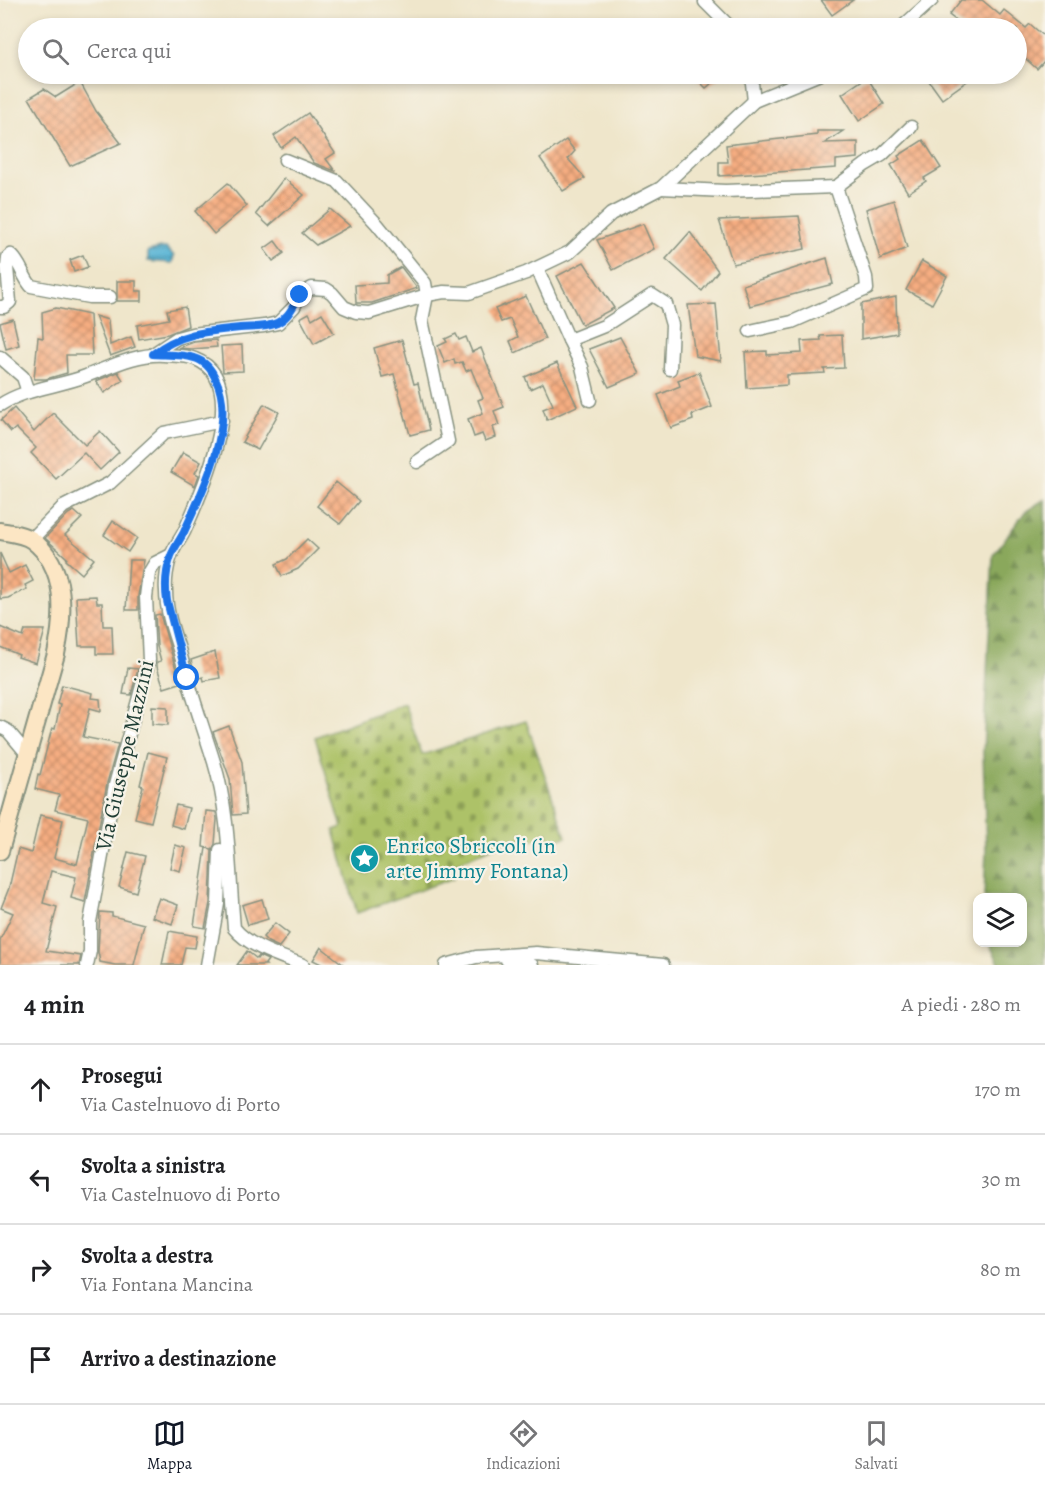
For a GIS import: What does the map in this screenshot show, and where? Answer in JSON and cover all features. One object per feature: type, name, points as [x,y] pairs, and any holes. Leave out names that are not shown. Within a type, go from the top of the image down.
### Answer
[{"type":"street","points":[[706,0],[705,2],[721,18]]},
{"type":"street","points":[[912,18],[932,0]]},
{"type":"street","points":[[752,84],[754,101]]},
{"type":"street","points":[[0,405],[12,397],[153,354],[177,338],[278,322],[294,307],[300,295],[312,288],[326,289],[344,307],[356,312],[369,312],[427,295],[444,292],[469,293],[499,284],[570,252],[611,214],[661,188],[754,101],[796,84]]},
{"type":"street","points":[[661,188],[725,191],[803,187],[836,188],[882,155],[911,127]]},
{"type":"street","points":[[285,160],[337,181],[377,224],[425,283],[427,295],[422,320],[448,441],[417,462]]},
{"type":"street","points":[[750,331],[792,322],[867,289],[866,277],[836,188]]},
{"type":"street","points":[[0,307],[4,307],[9,302],[7,267],[8,257],[11,255],[15,257],[31,286],[89,297],[110,297]]},
{"type":"street","points":[[537,268],[582,367],[590,400]]},
{"type":"street","points":[[569,339],[604,326],[652,295],[666,304],[672,325],[670,369]]},
{"type":"street","points":[[153,354],[194,358],[207,366],[219,386],[222,397],[222,422],[208,476],[171,555],[166,591],[171,622],[214,762],[225,812],[234,928],[239,935],[252,942],[303,965]]},
{"type":"street","points":[[0,357],[23,377],[28,392]]},
{"type":"street","points":[[31,540],[63,507],[110,483],[164,433],[222,422]]},
{"type":"street","points":[[0,531],[14,533],[31,540],[47,557],[61,588],[63,606],[56,654],[0,851]]},
{"type":"street","name":"Via Giuseppe Mazzini","points":[[87,965],[90,951],[90,922],[115,785],[148,660],[146,597],[149,573],[155,563],[171,555]]},
{"type":"street","points":[[0,727],[8,731],[28,755]]},
{"type":"street","points":[[207,965],[218,904],[222,810],[225,812]]},
{"type":"street","points":[[446,965],[476,957],[536,953],[663,965]]},
{"type":"street","points":[[476,957],[522,961],[532,965]]},
{"type":"green space","points":[[1045,499],[1045,965],[1000,965],[991,947],[1027,947],[1027,893],[984,893],[986,851],[983,752],[993,555],[1025,512]]},
{"type":"green space","points":[[404,703],[422,755],[526,721],[566,837],[554,840],[509,840],[450,866],[453,878],[357,913],[334,830],[342,827],[315,737]]},
{"type":"water","points":[[166,248],[174,256],[172,263],[148,261],[148,251]]},
{"type":"building","points":[[821,0],[853,0],[832,15]]},
{"type":"building","points":[[961,0],[982,0],[1000,15],[1004,10],[1014,18],[953,18],[949,15]]},
{"type":"building","points":[[1030,24],[1045,37],[1045,60],[1037,69],[1027,60],[1027,27]]},
{"type":"building","points":[[77,84],[81,84],[96,111],[121,143],[70,166],[29,98],[44,89],[56,97]]},
{"type":"building","points":[[857,84],[871,84],[884,104],[859,121],[842,94]]},
{"type":"building","points":[[931,84],[963,84],[942,99]]},
{"type":"building","points":[[308,113],[335,153],[326,159],[335,171],[314,163],[296,137],[281,148],[274,136]]},
{"type":"building","points":[[817,131],[843,131],[825,143],[858,142],[858,158],[836,160],[836,168],[719,176],[719,162],[728,162],[726,145],[817,135]]},
{"type":"building","points":[[566,140],[575,151],[568,159],[585,178],[563,191],[540,158]]},
{"type":"building","points":[[923,140],[941,168],[924,178],[926,181],[908,193],[891,165],[900,159],[898,156]]},
{"type":"building","points":[[284,178],[304,195],[269,226],[256,214]]},
{"type":"building","points":[[228,183],[247,206],[214,234],[195,211]]},
{"type":"building","points":[[894,200],[907,248],[880,259],[866,209]]},
{"type":"building","points":[[330,209],[350,226],[316,245],[302,233]]},
{"type":"building","points":[[799,216],[805,249],[733,264],[719,220]]},
{"type":"building","points":[[643,224],[654,249],[613,270],[597,240]]},
{"type":"building","points":[[690,232],[718,271],[702,291],[666,259]]},
{"type":"building","points":[[275,241],[284,253],[273,261],[264,249]]},
{"type":"building","points":[[83,255],[88,267],[74,272],[70,260]]},
{"type":"building","points":[[827,258],[833,284],[750,306],[743,285]]},
{"type":"building","points":[[922,261],[947,276],[932,304],[906,290]]},
{"type":"building","points":[[584,262],[614,308],[582,325],[557,276]]},
{"type":"building","points":[[401,267],[417,288],[372,303],[356,303],[355,285],[387,283],[387,275]]},
{"type":"building","points":[[117,281],[136,281],[136,291],[142,291],[142,301],[117,301]]},
{"type":"building","points":[[526,296],[545,339],[515,353],[510,341],[518,337],[510,319],[501,322],[495,309]]},
{"type":"building","points":[[896,297],[897,333],[861,339],[861,304]]},
{"type":"building","points":[[716,304],[721,361],[695,356],[688,305]]},
{"type":"building","points":[[185,307],[188,326],[168,334],[139,339],[137,325],[169,319],[167,310]]},
{"type":"building","points":[[56,308],[90,315],[92,355],[66,355],[67,373],[46,379],[34,379],[38,337],[43,338],[42,312]]},
{"type":"building","points":[[309,313],[312,319],[322,313],[334,333],[314,344],[300,318]]},
{"type":"building","points":[[95,316],[108,320],[110,345],[131,337],[135,347],[110,356]]},
{"type":"building","points":[[13,319],[19,345],[6,349],[0,323]]},
{"type":"building","points":[[456,334],[459,340],[466,337],[472,352],[481,348],[504,407],[494,411],[499,425],[493,427],[496,437],[485,441],[482,434],[474,437],[468,419],[483,413],[478,400],[483,398],[471,369],[466,371],[462,362],[455,364],[454,359],[445,363],[438,346],[447,342],[445,339]]},
{"type":"building","points":[[842,335],[844,368],[824,369],[825,373],[787,375],[787,385],[747,388],[745,352],[767,351],[767,355],[802,353],[801,341],[821,340],[820,336]]},
{"type":"building","points":[[620,337],[640,374],[609,387],[589,349]]},
{"type":"building","points":[[216,340],[217,347],[178,348],[194,342]]},
{"type":"building","points":[[402,340],[414,384],[418,383],[429,430],[410,435],[394,374],[382,377],[374,348]]},
{"type":"building","points":[[242,345],[243,371],[223,372],[221,346]]},
{"type":"building","points":[[557,363],[577,406],[547,420],[543,409],[553,405],[543,383],[530,389],[525,377]]},
{"type":"building","points":[[118,372],[123,380],[104,393],[96,381]]},
{"type":"building","points":[[699,372],[712,407],[692,415],[693,420],[671,428],[658,395],[680,386],[678,380]]},
{"type":"building","points":[[264,404],[279,412],[258,450],[242,442]]},
{"type":"building","points":[[14,408],[34,432],[53,413],[85,445],[100,431],[119,452],[100,470],[84,453],[56,479],[31,453],[36,448],[16,428],[11,432],[1,420]]},
{"type":"building","points":[[183,452],[201,462],[195,473],[199,475],[195,486],[171,472]]},
{"type":"building","points":[[336,482],[359,501],[340,524],[317,506]]},
{"type":"building","points":[[74,511],[82,518],[65,535],[94,559],[82,574],[45,538],[68,514]]},
{"type":"building","points":[[113,521],[137,538],[128,552],[104,535]]},
{"type":"building","points":[[307,539],[318,549],[298,569],[282,576],[276,564],[287,559]]},
{"type":"building","points":[[0,553],[9,573],[25,565],[33,581],[25,585],[27,589],[8,598],[0,599]]},
{"type":"building","points":[[129,560],[144,560],[138,610],[126,610]]},
{"type":"building","points":[[96,596],[97,603],[102,603],[103,626],[112,626],[113,654],[96,654],[96,646],[79,646],[76,597]]},
{"type":"building","points":[[160,614],[180,683],[164,688],[157,667],[157,662],[161,661],[157,646],[155,615]]},
{"type":"building","points":[[0,627],[23,637],[25,630],[45,630],[36,663],[18,657],[19,655],[0,647]]},
{"type":"building","points":[[215,652],[220,678],[204,681],[203,677],[196,679],[191,660]]},
{"type":"building","points":[[128,668],[138,669],[131,695],[123,694]]},
{"type":"building","points":[[62,685],[93,693],[92,698],[100,699],[101,711],[90,708],[83,737],[118,744],[107,783],[85,902],[71,898],[76,877],[51,871],[43,903],[57,907],[46,951],[81,956],[79,965],[0,965],[0,940],[13,913],[1,908],[9,888],[18,849],[31,853],[40,815],[63,820],[54,858],[77,864],[88,818],[55,810],[59,795],[35,789],[52,728],[55,729],[60,705],[57,704]]},
{"type":"building","points":[[152,706],[168,707],[168,725],[152,724]]},
{"type":"building","points":[[229,726],[242,762],[246,814],[233,815],[230,779],[213,732]]},
{"type":"building","points":[[148,752],[167,757],[151,822],[135,818]]},
{"type":"building","points":[[176,805],[189,808],[184,829],[171,825]]},
{"type":"building","points":[[206,811],[216,812],[217,819],[215,844],[212,850],[210,903],[205,928],[194,926],[206,848],[212,849],[203,847]]},
{"type":"building","points":[[175,845],[186,848],[180,871],[170,868]]},
{"type":"building","points":[[128,852],[145,856],[136,892],[119,887]]},
{"type":"building","points":[[159,898],[178,905],[172,924],[152,917]]},
{"type":"building","points":[[262,899],[268,919],[248,925],[242,905]]},
{"type":"building","points":[[100,912],[112,913],[112,916],[144,924],[134,965],[100,962],[98,952]]},
{"type":"building","points":[[275,923],[289,934],[279,947],[263,937]]},
{"type":"building","points":[[169,931],[197,936],[195,948],[185,947],[181,965],[162,965]]},
{"type":"building","points":[[321,947],[344,965],[323,965],[313,960]]},
{"type":"building","points":[[247,951],[257,959],[259,956],[268,960],[266,965],[237,965]]},
{"type":"place","name":"Enrico Sbriccoli (in arte Jimmy Fontana)","points":[[365,858]]},
{"type":"route","points":[[187,678],[167,601],[168,569],[171,555],[208,476],[220,434],[223,412],[222,397],[214,374],[207,366],[194,358],[153,354],[177,338],[192,334],[264,326],[278,322],[294,307],[300,295]]}]
